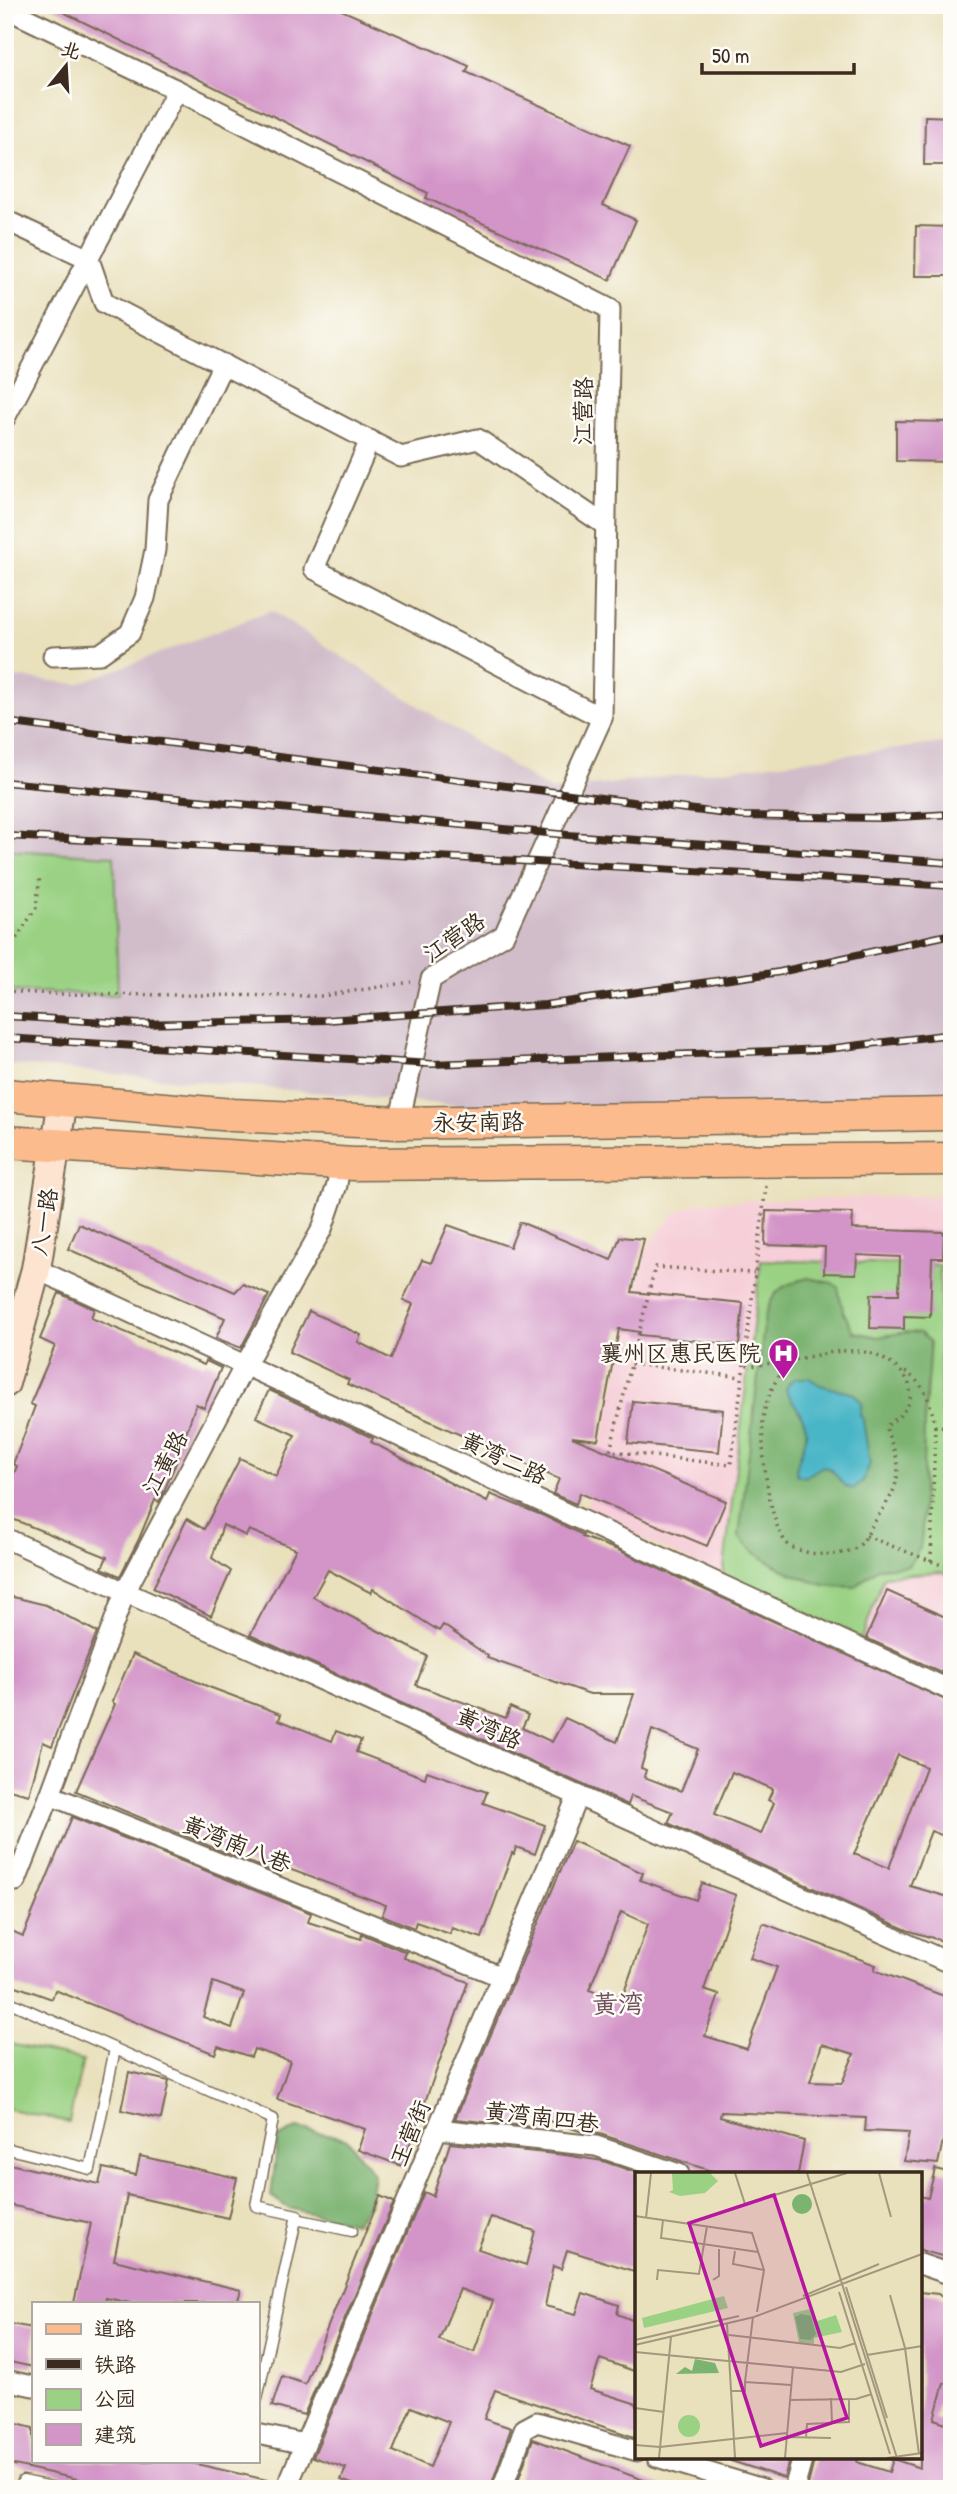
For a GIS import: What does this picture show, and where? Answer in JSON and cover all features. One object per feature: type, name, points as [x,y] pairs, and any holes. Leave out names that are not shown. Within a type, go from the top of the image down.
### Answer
[{"type":"main road","name":"永安南路","points":[[5,1095],[233,1115],[400,1123],[952,1114]]},
{"type":"main road","name":"永安南路","points":[[5,1142],[340,1163],[952,1160]]},
{"type":"street","name":"江营路","points":[[5,8],[177,90],[610,309],[603,719],[504,934],[431,979],[400,1123]]},
{"type":"street","points":[[5,418],[177,90]]},
{"type":"street","points":[[5,220],[89,258],[104,303],[401,457],[478,439],[605,525]]},
{"type":"street","points":[[53,656],[100,654],[130,633],[145,598],[155,550],[158,500],[223,364]]},
{"type":"street","points":[[370,440],[314,569],[603,719]]},
{"type":"street","name":"八一路","points":[[5,1383],[36,1269],[63,1100]]},
{"type":"street","name":"江黄路","points":[[50,1795],[125,1592],[245,1366],[322,1229],[337,1185],[340,1163]]},
{"type":"street","name":"黄湾二路","points":[[36,1269],[952,1691]]},
{"type":"street","name":"黄湾路","points":[[5,1538],[952,1964]]},
{"type":"street","points":[[5,1878],[16,1881],[50,1795]]},
{"type":"street","name":"黄湾南八巷","points":[[50,1795],[502,1977]]},
{"type":"street","name":"王营街","points":[[289,2488],[305,2444],[578,1796]]},
{"type":"street","name":"黄湾南四巷","points":[[438,2129],[596,2146],[673,2172]]},
{"type":"street","points":[[922,2265],[952,2275]]},
{"type":"street","points":[[5,2380],[32,2386]]},
{"type":"street","points":[[502,2489],[524,2429],[537,2422],[635,2450]]},
{"type":"street","points":[[259,2434],[305,2444]]},
{"type":"street","points":[[663,2459],[733,2484],[763,2489]]},
{"type":"street","points":[[794,2489],[802,2459]]},
{"type":"lane","points":[[5,2000],[273,2119],[256,2206],[297,2215],[259,2390]]},
{"type":"lane","points":[[5,2148],[90,2169],[115,2049]]},
{"type":"lane","points":[[296,2219],[352,2231]]},
{"type":"lane","points":[[22,2489],[23,2481],[61,2489]]},
{"type":"path","points":[[5,956],[36,908],[40,877]]},
{"type":"path","points":[[5,991],[52,994],[322,996],[431,979]]},
{"type":"path","points":[[754,1273],[655,1267],[610,1451],[731,1465],[762,1209],[771,1161]]},
{"type":"path","points":[[744,1364],[752,1366],[790,1361],[848,1349],[889,1361],[904,1373],[911,1386],[911,1396],[903,1413],[892,1419],[886,1427],[898,1468],[892,1496],[857,1547],[839,1554],[802,1551],[790,1545],[783,1538],[773,1510],[764,1464],[764,1414],[769,1396],[782,1370],[790,1361]]},
{"type":"path","points":[[631,1364],[742,1377]]},
{"type":"path","points":[[896,1367],[912,1376],[930,1398],[935,1426],[932,1561]]},
{"type":"path","points":[[935,1426],[952,1427]]},
{"type":"path","points":[[866,1536],[952,1569]]},
{"type":"shaded area","points":[[271,611],[551,791],[952,742],[952,1117],[713,1129],[5,1064],[5,676],[78,684]]},
{"type":"shaded area","name":"襄州区惠民医院","points":[[952,1195],[952,1680],[585,1513],[647,1247],[674,1213],[702,1202]]},
{"type":"green space","points":[[5,850],[114,856],[118,995],[5,991]]},
{"type":"green space","points":[[761,1260],[940,1265],[941,1414],[952,1415],[952,1576],[942,1572],[884,1576],[862,1639],[723,1576]]},
{"type":"green space","points":[[808,1278],[832,1283],[838,1287],[843,1311],[854,1332],[878,1337],[906,1332],[920,1333],[930,1342],[920,1548],[908,1566],[877,1568],[855,1587],[825,1585],[800,1577],[754,1552],[739,1537],[765,1317],[775,1294],[791,1283]]},
{"type":"green space","points":[[952,1494],[952,1550],[945,1522]]},
{"type":"green space","points":[[5,2043],[83,2060],[69,2122],[5,2108]]},
{"type":"green space","points":[[297,2128],[346,2138],[374,2174],[369,2205],[354,2223],[288,2208],[271,2196],[278,2138]]},
{"type":"water","points":[[796,1378],[809,1378],[820,1385],[854,1394],[862,1403],[860,1414],[870,1464],[863,1481],[853,1489],[844,1485],[832,1471],[823,1466],[805,1477],[796,1474],[806,1430],[803,1418],[786,1390],[789,1383]]},
{"type":"building","points":[[49,5],[330,5],[469,66],[466,72],[630,146],[603,205],[636,220],[610,280],[426,198],[428,193]]},
{"type":"building","points":[[925,116],[952,117],[952,165],[924,165]]},
{"type":"building","points":[[916,226],[952,227],[952,276],[915,276]]},
{"type":"building","points":[[896,421],[952,422],[952,462],[896,461]]},
{"type":"building","points":[[766,1211],[853,1213],[852,1229],[944,1232],[943,1258],[932,1258],[930,1317],[904,1316],[904,1329],[870,1328],[871,1294],[899,1294],[900,1257],[857,1255],[856,1274],[824,1273],[825,1247],[765,1245]]},
{"type":"building","points":[[520,1222],[611,1260],[620,1237],[644,1239],[632,1292],[743,1303],[739,1345],[639,1335],[640,1332],[619,1329],[598,1440],[572,1437],[726,1501],[707,1546],[580,1493],[576,1504],[553,1494],[559,1479],[347,1384],[349,1380],[289,1352],[309,1311],[361,1335],[358,1342],[391,1359],[413,1304],[403,1300],[422,1260],[431,1263],[448,1225],[510,1247]]},
{"type":"building","points":[[79,1224],[235,1292],[243,1284],[269,1295],[241,1348],[216,1338],[225,1318],[68,1249]]},
{"type":"building","points":[[59,1293],[94,1309],[91,1318],[204,1365],[206,1361],[221,1368],[204,1408],[196,1404],[162,1496],[159,1502],[155,1500],[120,1576],[102,1568],[107,1557],[5,1516],[5,1496],[17,1466],[13,1464],[35,1406],[30,1404],[55,1346],[40,1339]]},
{"type":"building","points":[[269,1390],[373,1438],[371,1442],[487,1502],[490,1494],[544,1516],[583,1535],[582,1537],[618,1550],[952,1703],[952,1839],[931,1831],[910,1886],[952,1898],[952,1944],[907,1930],[668,1823],[673,1812],[631,1796],[628,1805],[250,1635],[296,1549],[249,1530],[246,1536],[223,1525],[212,1558],[231,1571],[211,1616],[153,1588],[187,1519],[204,1529],[240,1458],[276,1476],[295,1435],[256,1417]],"holes":[[[328,1570],[371,1593],[373,1589],[439,1631],[443,1625],[488,1656],[487,1658],[590,1694],[634,1694],[617,1742],[565,1718],[552,1742],[522,1728],[528,1715],[510,1707],[506,1718],[416,1685],[427,1656],[313,1597]],[[652,1730],[698,1749],[681,1791],[644,1777],[646,1770],[641,1768]],[[898,1755],[926,1767],[889,1868],[854,1854]],[[732,1772],[773,1789],[768,1800],[774,1803],[761,1834],[714,1815]]]},
{"type":"building","points":[[633,1401],[723,1410],[719,1452],[628,1443]]},
{"type":"building","points":[[887,1591],[952,1620],[952,1677],[866,1638]]},
{"type":"building","points":[[5,1595],[46,1605],[97,1632],[52,1746],[43,1742],[29,1795],[5,1789]]},
{"type":"building","points":[[133,1654],[281,1714],[279,1720],[332,1741],[336,1731],[361,1740],[356,1752],[425,1778],[427,1771],[487,1792],[483,1803],[545,1825],[535,1854],[516,1847],[514,1854],[512,1853],[482,1938],[452,1928],[450,1934],[416,1922],[414,1928],[382,1915],[386,1905],[281,1866],[278,1874],[76,1791],[115,1704],[112,1702]]},
{"type":"building","points":[[72,1817],[311,1913],[308,1922],[361,1939],[362,1934],[406,1952],[404,1958],[468,1982],[402,2166],[358,2150],[365,2129],[277,2099],[290,2061],[254,2049],[251,2057],[218,2046],[215,2054],[55,1990],[52,1999],[5,1982],[5,1928],[23,1936]],"holes":[[[213,1982],[244,1993],[232,2028],[203,2017]]]},
{"type":"building","points":[[573,1841],[643,1873],[640,1880],[696,1900],[702,1883],[736,1895],[704,1990],[719,1995],[705,2036],[747,2049],[777,1967],[750,1958],[763,1923],[876,1965],[874,1970],[952,1999],[952,2132],[945,2131],[938,2164],[904,2161],[909,2133],[865,2131],[866,2118],[721,2112],[720,2117],[804,2141],[798,2172],[714,2172],[600,2134],[583,2132],[537,2117],[533,2127],[455,2119]],"holes":[[[621,1912],[648,1924],[621,2001],[589,1990]],[[822,2044],[854,2054],[842,2083],[810,2082]]]},
{"type":"building","points":[[129,2072],[169,2081],[161,2119],[121,2110]]},
{"type":"building","points":[[450,2143],[603,2161],[635,2172],[635,2271],[567,2250],[561,2269],[553,2266],[545,2306],[576,2314],[583,2293],[619,2305],[617,2314],[635,2321],[635,2371],[600,2359],[590,2389],[635,2403],[635,2437],[495,2390],[484,2419],[511,2428],[490,2489],[365,2489],[341,2480],[346,2468],[313,2457],[424,2192],[433,2196]],"holes":[[[491,2217],[535,2231],[526,2265],[478,2249]],[[460,2289],[493,2301],[474,2352],[439,2340]],[[411,2407],[449,2422],[430,2467],[393,2451]]]},
{"type":"building","points":[[140,2156],[237,2178],[228,2218],[127,2195],[114,2260],[241,2290],[237,2302],[125,2302],[106,2298],[105,2302],[74,2302],[91,2223],[5,2204],[5,2163],[99,2184],[103,2168],[136,2175]]},
{"type":"building","points":[[935,2169],[952,2173],[952,2259],[922,2251],[922,2196],[928,2198]]},
{"type":"building","points":[[380,2196],[394,2202],[304,2415],[272,2406],[282,2376],[305,2384]]},
{"type":"building","points":[[922,2292],[938,2294],[952,2305],[952,2385],[944,2383],[934,2419],[952,2425],[952,2489],[807,2489],[814,2459],[858,2459],[857,2462],[889,2472],[893,2459],[920,2468]]},
{"type":"building","points":[[5,2323],[32,2328],[32,2367],[5,2361]]},
{"type":"building","points":[[5,2421],[32,2428],[32,2462],[187,2462],[276,2482],[274,2489],[122,2489],[5,2463]]},
{"type":"building","points":[[533,2439],[662,2487],[662,2489],[515,2489]]},
{"type":"building","points":[[732,2459],[789,2459],[784,2478]]},
{"type":"railway","points":[[5,722],[742,816],[881,818],[952,814]]},
{"type":"railway","points":[[5,782],[568,835],[952,863]]},
{"type":"railway","points":[[5,836],[519,861],[952,886]]},
{"type":"railway","points":[[5,1016],[138,1024],[327,1020],[545,1005],[780,972],[952,934]]},
{"type":"railway","points":[[5,1038],[432,1064],[827,1049],[952,1034]]},
{"type":"place","name":"襄州区惠民医院","points":[[784,1380]]},
{"type":"district","name":"黄湾","points":[[618,2004]]}]
